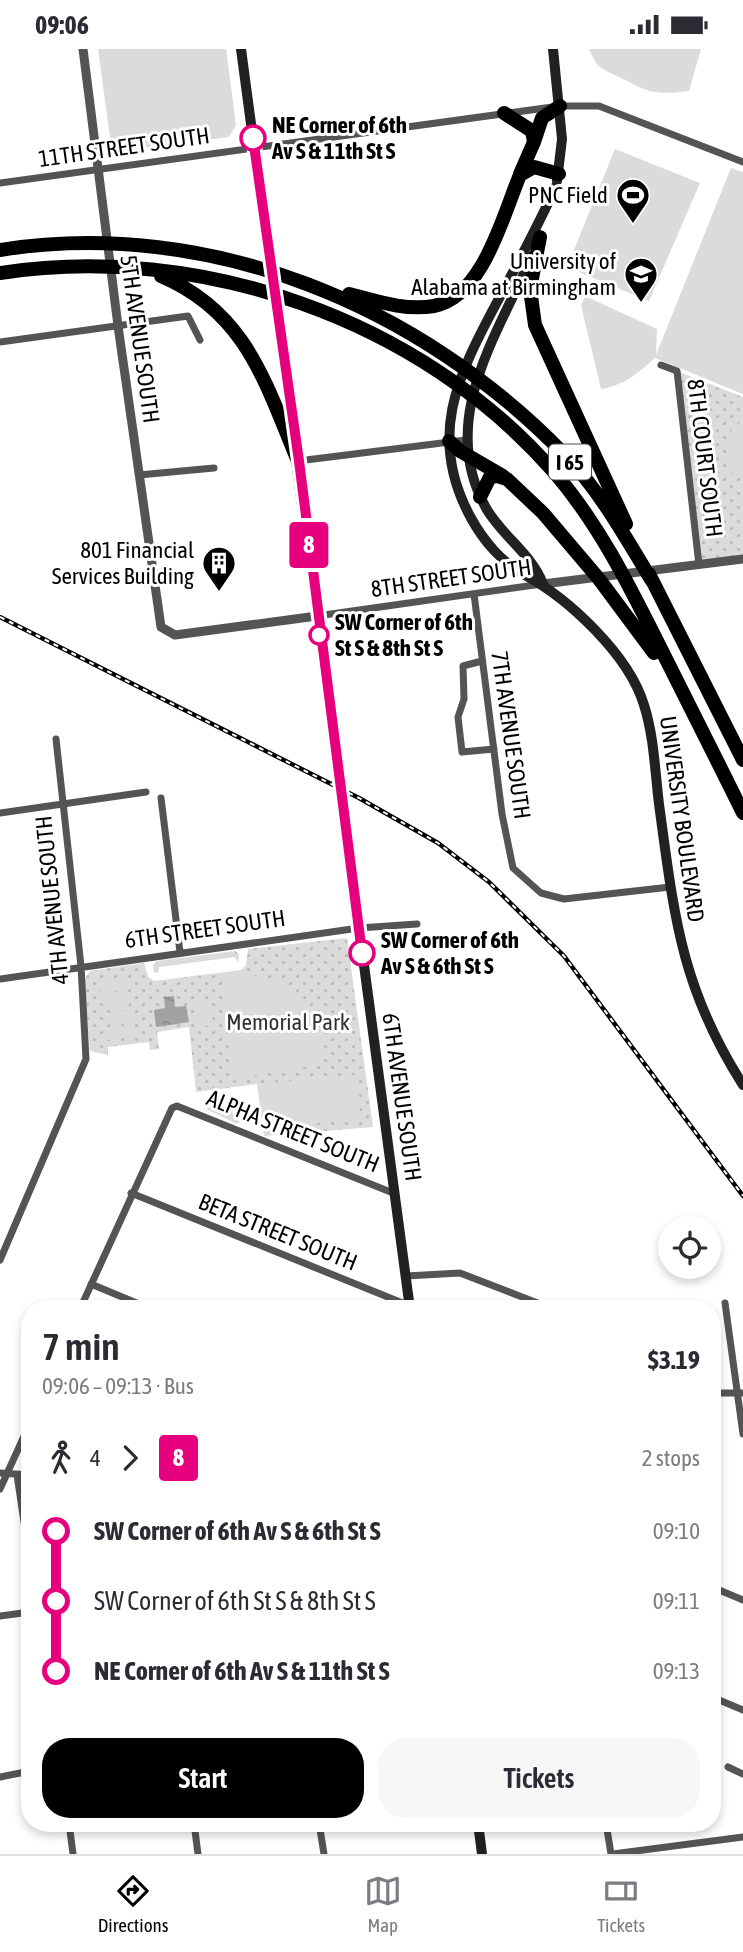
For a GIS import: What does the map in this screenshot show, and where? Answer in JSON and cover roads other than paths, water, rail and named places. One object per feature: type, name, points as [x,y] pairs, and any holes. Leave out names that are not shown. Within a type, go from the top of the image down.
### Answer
[{"type":"highway","points":[[301,282],[398,306],[435,306],[455,298],[468,287],[481,268],[542,118],[560,106]]},
{"type":"highway","points":[[504,113],[532,131],[534,142]]},
{"type":"highway","points":[[520,175],[534,167],[557,180]]},
{"type":"highway","points":[[540,237],[530,289],[535,325],[633,545],[743,760]]},
{"type":"highway","name":"I 65","points":[[6,249],[75,244],[180,248],[242,263],[301,282],[401,327],[445,354],[495,391],[566,456],[633,545]]},
{"type":"highway","name":"I 65","points":[[6,272],[80,267],[143,268],[217,279],[305,306],[392,344],[440,372],[489,409],[554,473],[603,541],[640,607],[743,813]]},
{"type":"highway","points":[[143,268],[184,286],[225,318],[248,350],[299,461]]},
{"type":"highway","points":[[449,441],[468,456],[507,479],[543,513],[621,607],[696,719]]},
{"type":"highway","points":[[480,497],[490,477],[497,475],[507,479]]},
{"type":"main road","points":[[241,49],[299,461],[337,767]]},
{"type":"main road","name":"UNIVERSITY BOULEVARD","points":[[543,584],[537,568],[501,530],[480,497],[466,440],[469,404],[476,380],[540,237],[557,180],[562,151],[553,49]]},
{"type":"main road","name":"UNIVERSITY BOULEVARD","points":[[557,180],[462,369],[451,405],[449,441],[457,487],[480,532],[514,569],[543,584],[611,648],[637,686],[648,717],[677,933],[692,986],[716,1043],[743,1085]]},
{"type":"main road","name":"6TH AVENUE SOUTH","points":[[343,808],[409,1300]]},
{"type":"main road","points":[[479,1832],[482,1854]]},
{"type":"street","name":"5TH AVENUE SOUTH","points":[[83,49],[158,617],[166,631]]},
{"type":"street","name":"11TH STREET SOUTH","points":[[0,183],[560,106],[599,106],[743,162]]},
{"type":"street","points":[[0,342],[188,316],[200,340]]},
{"type":"street","name":"8TH COURT SOUTH","points":[[661,365],[677,371],[699,565]]},
{"type":"street","points":[[299,461],[466,440]]},
{"type":"street","points":[[139,475],[214,468]]},
{"type":"street","name":"8TH STREET SOUTH","points":[[166,631],[174,635],[743,559]]},
{"type":"street","name":"7TH AVENUE SOUTH","points":[[474,594],[507,848],[513,868],[521,878],[541,893],[564,899],[670,887]]},
{"type":"street","points":[[482,661],[463,666],[464,699],[458,717],[459,731],[462,752],[494,749]]},
{"type":"street","name":"4TH AVENUE SOUTH","points":[[0,1260],[86,1059],[81,966],[56,739]]},
{"type":"street","points":[[0,813],[146,792]]},
{"type":"street","points":[[161,798],[180,952]]},
{"type":"street","name":"6TH STREET SOUTH","points":[[0,979],[359,927],[417,923]]},
{"type":"street","name":"ALPHA STREET SOUTH","points":[[131,1193],[172,1108],[177,1106],[393,1193]]},
{"type":"street","points":[[84,1300],[131,1193]]},
{"type":"street","name":"BETA STREET SOUTH","points":[[131,1193],[391,1300]]},
{"type":"street","points":[[406,1276],[460,1273],[530,1300]]},
{"type":"street","points":[[91,1285],[128,1300]]},
{"type":"street","points":[[725,1303],[740,1392],[743,1434]]},
{"type":"street","points":[[721,1393],[740,1392]]},
{"type":"street","points":[[0,1489],[3,1474],[21,1440]]},
{"type":"street","points":[[3,1474],[21,1475]]},
{"type":"street","points":[[17,1475],[21,1502]]},
{"type":"street","points":[[721,1590],[743,1599]]},
{"type":"street","points":[[0,1616],[21,1613]]},
{"type":"street","points":[[721,1701],[743,1710]]},
{"type":"street","points":[[727,1767],[743,1774]]},
{"type":"street","points":[[0,1777],[21,1773]]},
{"type":"street","points":[[70,1832],[73,1854]]},
{"type":"street","points":[[195,1832],[198,1854]]},
{"type":"street","points":[[321,1832],[324,1854]]},
{"type":"street","points":[[608,1832],[612,1854],[743,1837]]},
{"type":"water","points":[[174,996],[175,1007],[186,1006],[189,1022],[156,1027],[154,1010],[165,1008],[164,997]]},
{"type":"tunnel","points":[[337,767],[343,808]]},
{"type":"railway","points":[[0,617],[359,798],[438,843],[489,882],[564,956],[743,1196]]},
{"type":"place","name":"NE Corner of 6th Av S & 11th St S","points":[[253,138]]},
{"type":"place","name":"PNC Field","points":[[633,225]]},
{"type":"place","name":"University of Alabama at Birmingham","points":[[641,304]]},
{"type":"place","name":"801 Financial Services Building","points":[[219,593]]},
{"type":"place","name":"SW Corner of 6th St S & 8th St S","points":[[319,635]]},
{"type":"place","name":"SW Corner of 6th Av S & 6th St S","points":[[362,953]]},
{"type":"park label","name":"Memorial Park","points":[[288,1022]]}]
